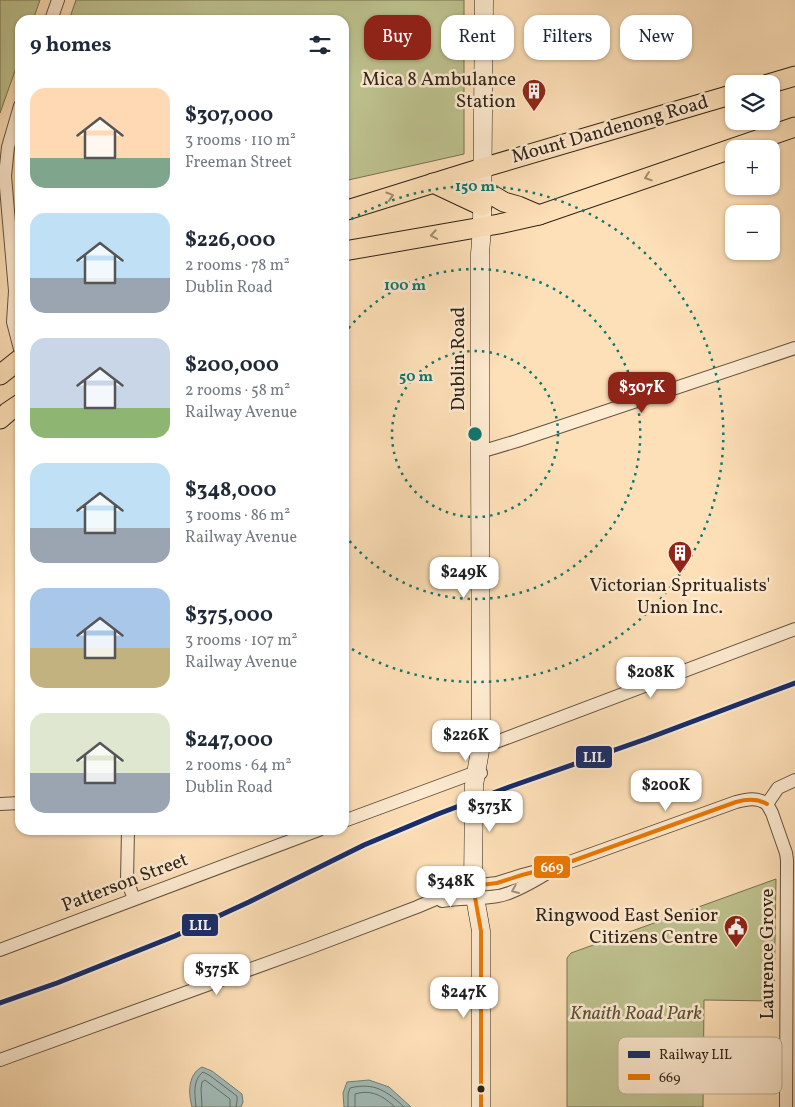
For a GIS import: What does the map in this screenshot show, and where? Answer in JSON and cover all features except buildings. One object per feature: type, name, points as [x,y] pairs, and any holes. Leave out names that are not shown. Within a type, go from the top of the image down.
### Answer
[{"type":"main road","name":"Dublin Road","points":[[481,1107],[481,931],[484,913],[479,892],[481,843],[478,811],[481,746],[480,254],[482,227],[484,0]]},
{"type":"main road","points":[[780,80],[795,76]]},
{"type":"main road","name":"Mount Dandenong Road","points":[[349,209],[725,97]]},
{"type":"main road","points":[[349,250],[539,215],[795,127]]},
{"type":"main road","points":[[432,183],[482,198],[518,206],[539,215]]},
{"type":"main road","points":[[0,375],[15,364]]},
{"type":"main road","points":[[0,419],[15,407]]},
{"type":"street","points":[[53,15],[58,0]]},
{"type":"street","points":[[15,123],[8,147],[4,209],[15,291],[13,322],[15,330]]},
{"type":"street","points":[[480,452],[795,348]]},
{"type":"street","points":[[481,746],[795,629]]},
{"type":"street","points":[[0,1060],[309,948],[423,904],[454,899],[479,892],[501,896],[524,886],[564,864],[736,802],[754,799],[762,800],[767,804],[778,788],[795,780]]},
{"type":"street","points":[[349,820],[479,782]]},
{"type":"street","points":[[0,804],[15,803]]},
{"type":"street","name":"Laurence Grove","points":[[767,804],[786,853],[787,866],[786,1107]]},
{"type":"street","points":[[128,835],[128,880],[134,899]]},
{"type":"street","name":"Patterson Street","points":[[0,950],[306,835]]},
{"type":"green space","points":[[0,0],[40,0],[35,15],[15,15],[15,71],[0,113]]},
{"type":"green space","points":[[76,0],[464,0],[464,15],[441,15],[441,60],[464,60],[464,154],[349,180],[349,15],[71,15]]},
{"type":"green space","name":"Knaith Road Park","points":[[776,879],[774,1001],[704,1000],[704,1037],[618,1037],[618,1094],[703,1094],[703,1107],[567,1107],[567,958],[571,953]]},
{"type":"water","points":[[202,1067],[212,1071],[242,1094],[243,1102],[241,1107],[192,1107],[190,1084],[194,1074]]},
{"type":"water","points":[[369,1080],[389,1087],[411,1107],[344,1107],[343,1093],[347,1082]]},
{"type":"rail line","name":"LIL","points":[[0,1003],[57,983],[175,936],[364,845],[438,814],[795,683]]},
{"type":"transit line","name":"669","points":[[481,1107],[481,931],[473,886],[497,883],[564,864],[736,802],[752,800],[767,804]]},
{"type":"place","name":"Mica 8 Ambulance Station","points":[[534,112]]},
{"type":"place","name":"Victorian Spritualists' Union Inc.","points":[[680,574]]},
{"type":"place","name":"Ringwood East Senior Citizens Centre","points":[[736,948]]}]
